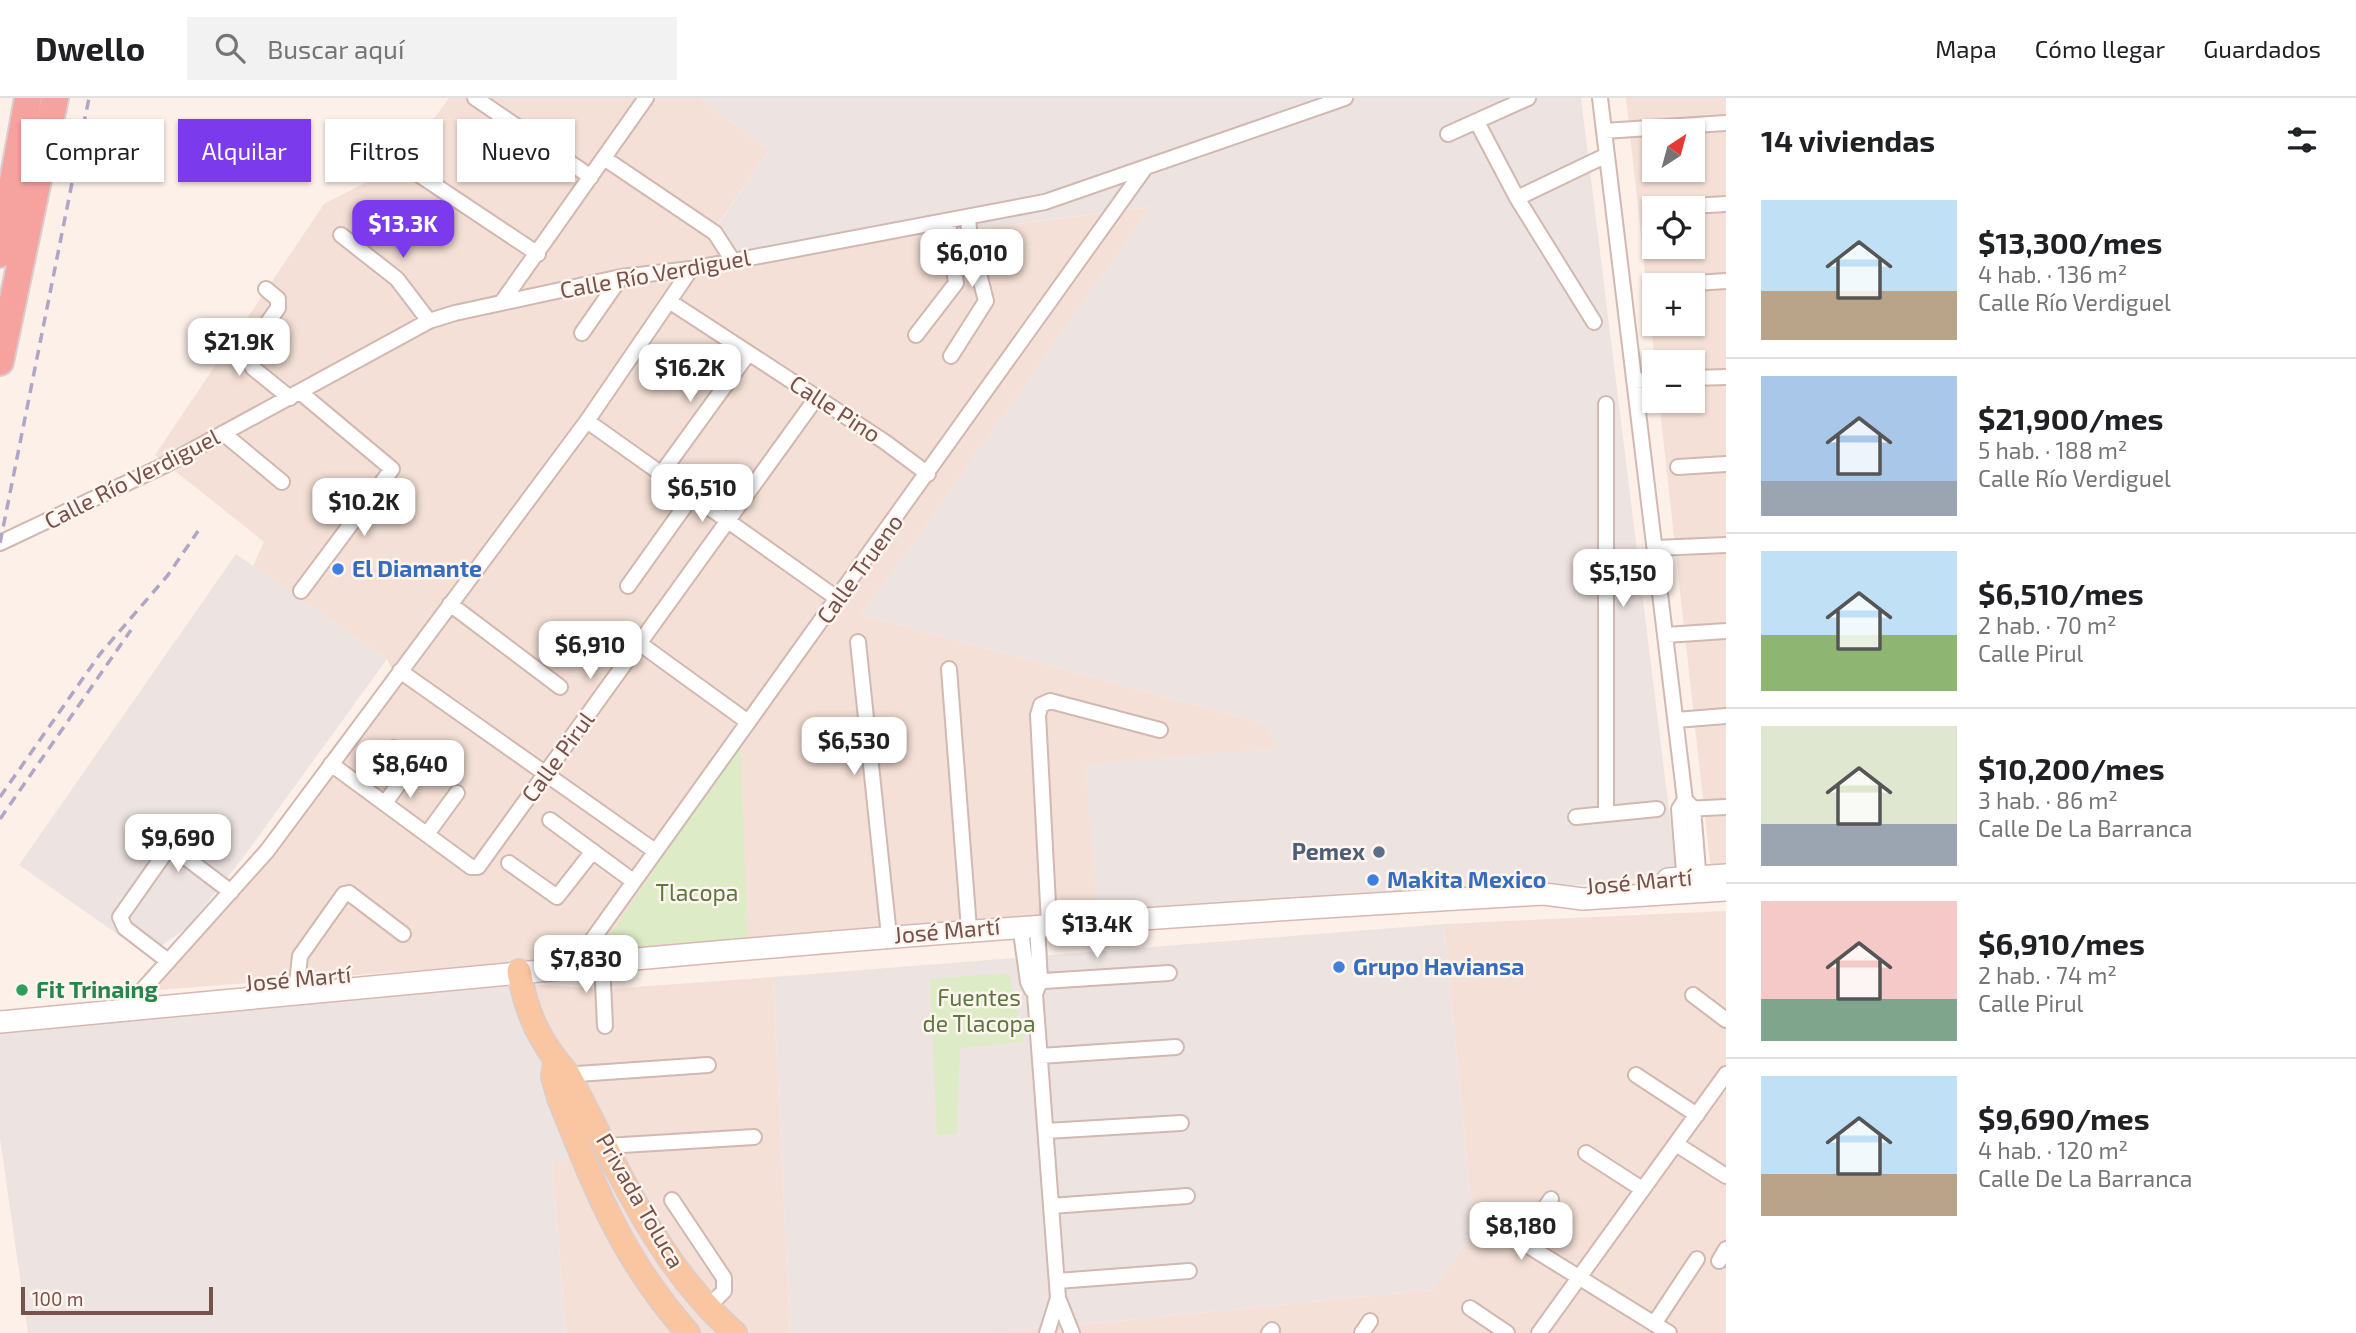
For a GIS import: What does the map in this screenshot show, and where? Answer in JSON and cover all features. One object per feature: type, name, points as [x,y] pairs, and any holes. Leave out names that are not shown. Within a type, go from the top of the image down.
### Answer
[{"type":"highway","points":[[0,254],[28,98]]},
{"type":"highway","points":[[0,362],[53,110],[65,98]]},
{"type":"main road","name":"José Martí","points":[[1692,884],[1726,875]]},
{"type":"main road","name":"José Martí","points":[[0,1022],[134,1002],[296,985],[969,929],[1552,894],[1582,886],[1692,884],[1726,890]]},
{"type":"main road","name":"José Martí","points":[[296,985],[519,971],[587,962]]},
{"type":"main road","name":"Privada Toluca","points":[[519,971],[528,1013],[559,1071],[663,1246],[708,1307],[734,1333]]},
{"type":"main road","name":"José Martí","points":[[0,1010],[134,1002]]},
{"type":"main road","name":"Privada Toluca","points":[[559,1071],[583,1158],[621,1243],[646,1282],[688,1333]]},
{"type":"street","points":[[475,98],[591,177]]},
{"type":"street","points":[[502,302],[646,98]]},
{"type":"street","name":"Calle Río Verdiguel","points":[[0,543],[128,485],[429,321],[502,302],[621,277],[691,269],[968,219],[1045,202],[1345,98]]},
{"type":"street","points":[[1448,134],[1528,98]]},
{"type":"street","points":[[1600,98],[1656,548],[1686,806],[1692,884]]},
{"type":"street","points":[[1476,121],[1517,198],[1594,322]]},
{"type":"street","points":[[1604,131],[1726,123]]},
{"type":"street","points":[[1517,198],[1607,155]]},
{"type":"street","points":[[604,158],[715,233],[733,261]]},
{"type":"street","name":"Calle Trueno","points":[[587,962],[633,881],[928,474],[1145,168]]},
{"type":"street","points":[[430,182],[538,254]]},
{"type":"street","points":[[1705,205],[1726,204]]},
{"type":"street","points":[[951,356],[986,301],[970,239],[968,219]]},
{"type":"street","points":[[916,335],[956,283],[948,222]]},
{"type":"street","points":[[341,235],[397,279],[429,321]]},
{"type":"street","points":[[134,1002],[267,851],[586,421],[691,269]]},
{"type":"street","points":[[582,333],[621,277]]},
{"type":"street","points":[[1705,282],[1726,281]]},
{"type":"street","points":[[266,289],[278,299],[279,304],[246,353],[253,368],[295,395],[392,469],[301,591]]},
{"type":"street","name":"Calle Pino","points":[[669,301],[817,397],[928,474]]},
{"type":"street","points":[[661,474],[748,354]]},
{"type":"street","points":[[1705,378],[1726,377]]},
{"type":"street","points":[[1634,381],[1642,381]]},
{"type":"street","name":"Calle Pirul","points":[[331,764],[471,867],[478,867],[817,397]]},
{"type":"street","points":[[1606,404],[1606,813]]},
{"type":"street","points":[[586,421],[838,599]]},
{"type":"street","points":[[223,433],[282,482]]},
{"type":"street","points":[[1678,467],[1726,464]]},
{"type":"street","points":[[628,586],[692,496]]},
{"type":"street","points":[[1656,548],[1726,545]]},
{"type":"street","points":[[1606,577],[1658,574]]},
{"type":"street","points":[[450,604],[560,687]]},
{"type":"street","points":[[1666,635],[1726,632]]},
{"type":"street","points":[[858,642],[889,936]]},
{"type":"street","points":[[639,643],[748,722]]},
{"type":"street","points":[[949,669],[969,929]]},
{"type":"street","points":[[400,671],[655,850]]},
{"type":"street","points":[[1072,1333],[1058,1298],[1035,986],[1038,715],[1041,705],[1050,701],[1160,730]]},
{"type":"street","points":[[1676,720],[1726,716]]},
{"type":"street","points":[[385,803],[414,763],[394,748]]},
{"type":"street","points":[[427,834],[457,793]]},
{"type":"street","points":[[1686,806],[1726,807]]},
{"type":"street","points":[[1576,817],[1657,808]]},
{"type":"street","points":[[550,820],[633,881]]},
{"type":"street","points":[[147,828],[231,892]]},
{"type":"street","points":[[168,961],[125,928],[120,917],[170,846]]},
{"type":"street","points":[[509,863],[557,897],[593,851]]},
{"type":"street","points":[[296,985],[296,967],[302,951],[344,894],[349,893],[403,934]]},
{"type":"street","points":[[587,962],[605,1026]]},
{"type":"street","points":[[1035,986],[1169,973]]},
{"type":"street","points":[[1693,995],[1726,1020]]},
{"type":"street","points":[[1040,1056],[1176,1047]]},
{"type":"street","points":[[559,1071],[708,1065]]},
{"type":"street","points":[[1539,1333],[1726,1074]]},
{"type":"street","points":[[1636,1075],[1696,1115]]},
{"type":"street","points":[[1046,1131],[1181,1123]]},
{"type":"street","points":[[606,1146],[754,1137]]},
{"type":"street","points":[[1676,1144],[1726,1176]]},
{"type":"street","points":[[1586,1153],[1642,1189]]},
{"type":"street","points":[[1051,1206],[1187,1196]]},
{"type":"street","points":[[1522,1242],[1551,1199]]},
{"type":"street","points":[[672,1200],[724,1278],[724,1291],[708,1307]]},
{"type":"street","points":[[1496,1226],[1669,1333]]},
{"type":"street","points":[[1654,1324],[1697,1259]]},
{"type":"street","points":[[1057,1281],[1189,1271]]},
{"type":"street","points":[[1046,1333],[1058,1298]]},
{"type":"street","points":[[1470,1308],[1507,1333]]},
{"type":"shaded area","points":[[449,98],[699,98],[769,150],[718,224],[727,239],[718,262],[1151,207],[862,615],[1266,724],[1277,748],[1098,919],[131,992],[224,892],[393,671],[387,659],[253,566],[264,542],[155,455],[324,204],[366,182],[443,182],[443,119],[434,119]]},
{"type":"shaded area","points":[[699,98],[1581,98],[1677,875],[1450,898],[1098,919],[1085,764],[1277,748],[1266,724],[862,615],[1150,207],[718,262],[727,239],[718,225],[769,150]]},
{"type":"shaded area","points":[[1626,98],[1726,98],[1726,870],[1711,871],[1660,413],[1705,413],[1705,350],[1654,350],[1652,336],[1705,336],[1705,273],[1645,273],[1644,259],[1705,259],[1705,196],[1642,196],[1642,244]]},
{"type":"shaded area","points":[[236,554],[387,659],[242,859],[187,928],[147,955],[19,865]]},
{"type":"shaded area","points":[[1726,911],[1726,1333],[996,1333],[1432,1290],[1474,1232],[1444,924]]},
{"type":"shaded area","points":[[1444,924],[1474,1232],[1432,1290],[996,1333],[790,1333],[773,977]]},
{"type":"shaded area","points":[[773,977],[790,1333],[566,1333],[552,1161],[573,1160],[509,983],[608,989]]},
{"type":"shaded area","points":[[509,983],[574,1160],[552,1162],[566,1333],[28,1333],[0,1138],[0,1032]]},
{"type":"green space","name":"Tlacopa","points":[[740,744],[748,938],[613,948],[604,944]]},
{"type":"green space","name":"Fuentes de Tlacopa","points":[[1009,973],[1024,1042],[960,1048],[957,1134],[937,1135],[930,979]]},
{"type":"railway","points":[[0,543],[89,98]]},
{"type":"railway","points":[[0,797],[100,654],[168,575],[198,531]]},
{"type":"railway","points":[[0,819],[131,630]]},
{"type":"place","name":"El Diamante","points":[[338,569]]},
{"type":"place","name":"Pemex","points":[[1379,852]]},
{"type":"place","name":"Makita Mexico","points":[[1373,880]]},
{"type":"place","name":"Grupo Haviansa","points":[[1339,967]]},
{"type":"place","name":"Fit Trinaing","points":[[22,990]]}]
